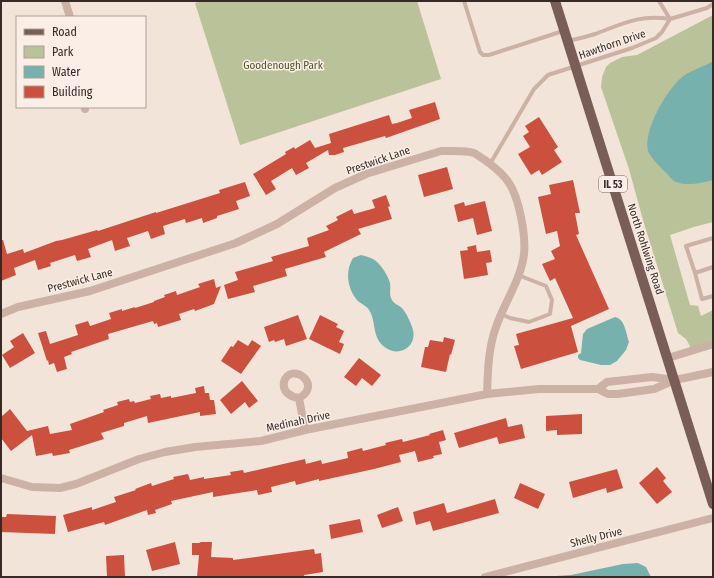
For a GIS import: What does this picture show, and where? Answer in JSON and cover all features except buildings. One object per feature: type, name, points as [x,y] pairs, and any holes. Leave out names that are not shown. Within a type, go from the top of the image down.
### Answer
[{"type":"main road","name":"North Rohlwing Road","points":[[555,1],[713,504]]},
{"type":"street","points":[[65,1],[70,16]]},
{"type":"street","name":"Prestwick Lane","points":[[1,314],[18,307],[90,291],[236,243],[276,224],[335,188],[366,174],[433,153],[453,151],[474,153],[501,172],[509,182],[517,201],[524,240],[524,253],[518,275],[501,314],[492,340],[488,360],[487,394]]},
{"type":"street","points":[[668,358],[713,344]]},
{"type":"street","points":[[675,380],[713,372]]},
{"type":"street","name":"Medinah Drive","points":[[598,389],[608,382],[652,377],[675,380]]},
{"type":"street","name":"Medinah Drive","points":[[4,479],[32,487],[60,488],[76,484],[139,459],[165,452],[195,447],[261,440],[487,394],[539,389],[598,389],[608,394],[618,394],[654,388],[675,380]]},
{"type":"street","points":[[299,398],[305,430]]},
{"type":"street","name":"Shelly Drive","points":[[485,577],[713,518]]},
{"type":"lane","points":[[464,1],[480,52],[483,55],[488,56],[564,31]]},
{"type":"lane","points":[[659,1],[670,19]]},
{"type":"lane","points":[[568,41],[593,35],[643,17],[670,19],[707,8],[713,4]]},
{"type":"lane","name":"Hawthorn Drive","points":[[490,164],[534,89],[548,75],[575,65],[632,48],[656,38],[662,32],[670,19]]},
{"type":"lane","points":[[713,238],[686,246],[702,299],[713,296]]},
{"type":"lane","points":[[694,273],[713,267]]},
{"type":"lane","points":[[501,314],[510,318],[529,322],[550,314],[552,300],[546,286],[518,275]]},
{"type":"green space","name":"Goodenough Park","points":[[203,1],[417,1],[441,79],[240,145],[195,3]]},
{"type":"green space","points":[[713,15],[713,222],[670,235],[690,305],[698,306],[701,316],[713,310],[713,340],[691,348],[686,339],[678,333],[629,169],[601,87],[602,77],[606,67],[610,63],[622,57],[637,55]]},
{"type":"water","points":[[713,61],[713,180],[694,184],[679,183],[674,181],[657,164],[649,153],[647,143],[649,133],[657,112],[675,84],[688,73]]},
{"type":"water","points":[[361,255],[373,259],[378,263],[390,283],[390,294],[392,300],[402,308],[409,319],[414,336],[410,346],[406,349],[401,351],[391,351],[381,344],[376,335],[369,310],[357,300],[351,290],[348,279],[350,263],[353,258]]},
{"type":"water","points":[[615,317],[621,320],[626,331],[629,342],[626,350],[617,361],[610,365],[601,365],[580,360],[578,355],[581,353],[583,334],[587,329]]},
{"type":"water","points":[[638,563],[646,567],[651,577],[541,577],[571,575],[623,564]]}]
